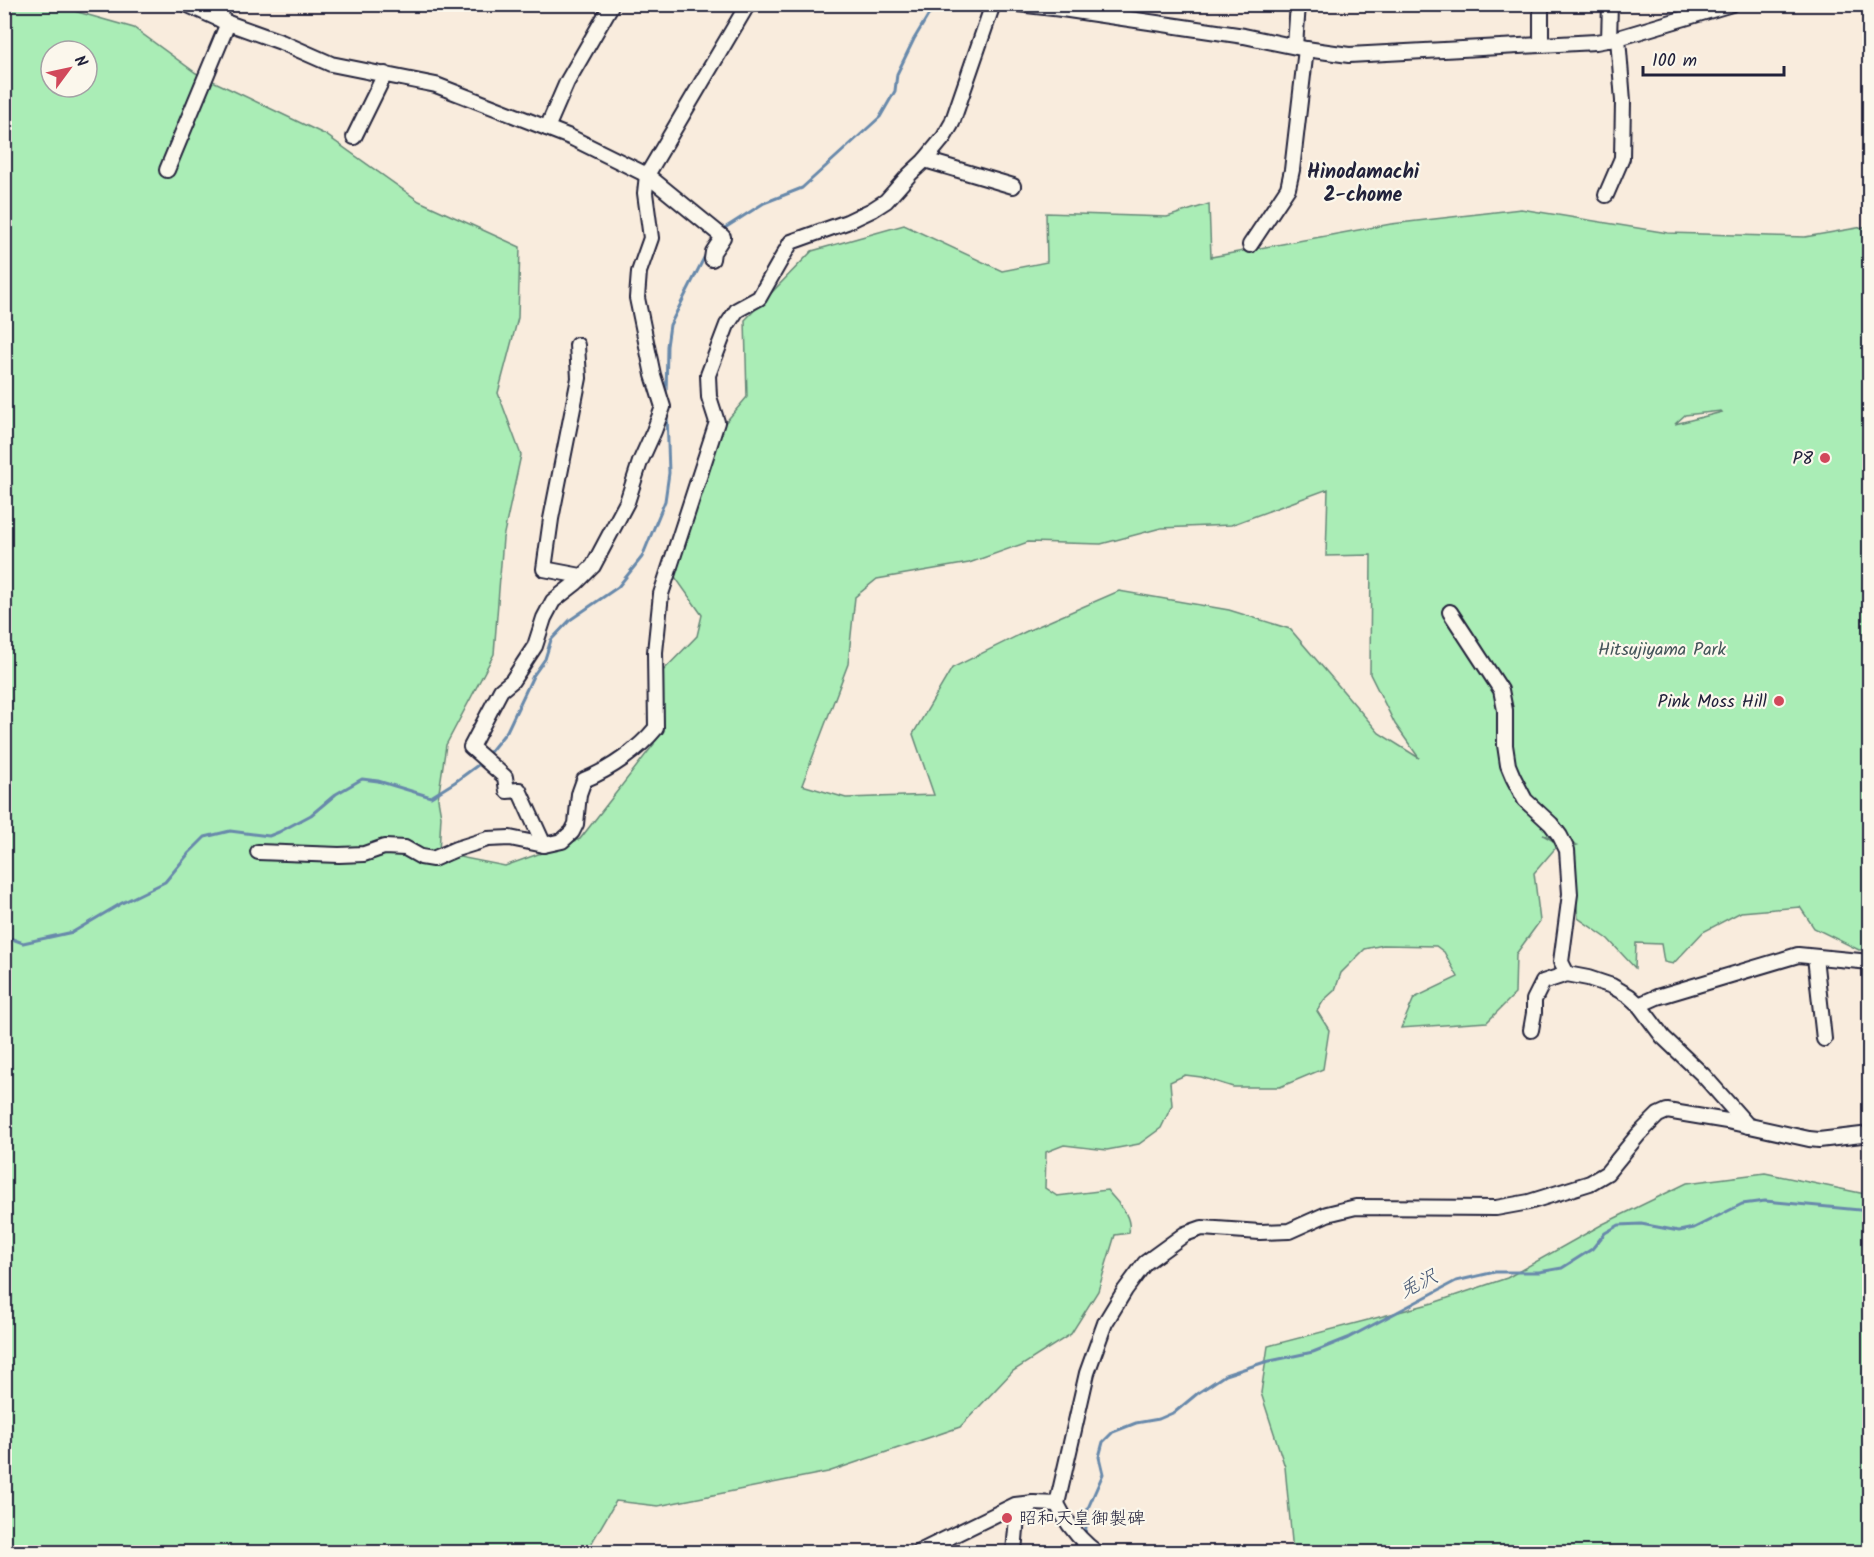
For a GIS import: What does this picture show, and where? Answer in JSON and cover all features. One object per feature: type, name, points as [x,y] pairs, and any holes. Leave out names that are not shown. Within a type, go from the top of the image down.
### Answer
[{"type":"street","points":[[186,4],[331,64],[436,85],[570,137],[646,175],[723,237],[712,252],[712,259]]},
{"type":"street","points":[[167,170],[225,21],[222,4]]},
{"type":"street","points":[[547,129],[567,82],[612,4]]},
{"type":"street","points":[[544,845],[519,790],[507,790],[505,777],[471,747],[501,690],[512,681],[535,646],[544,618],[553,601],[593,566],[627,502],[640,462],[663,407],[653,375],[637,298],[639,272],[651,238],[645,193],[646,175],[748,4]]},
{"type":"street","points":[[258,852],[339,855],[364,854],[384,847],[405,848],[421,857],[433,859],[488,839],[510,838],[544,845],[562,841],[573,832],[579,794],[584,780],[602,772],[646,740],[656,728],[655,652],[661,594],[717,422],[710,397],[708,375],[727,325],[737,310],[759,298],[791,242],[872,210],[886,201],[925,160],[952,123],[993,4]]},
{"type":"street","points":[[1018,4],[1066,7],[1349,55],[1614,39],[1732,4]]},
{"type":"street","points":[[1250,245],[1288,188],[1292,170],[1300,48],[1298,4]]},
{"type":"street","points":[[1541,4],[1542,45]]},
{"type":"street","points":[[1606,195],[1622,158],[1623,101],[1610,4]]},
{"type":"street","points":[[354,137],[385,74]]},
{"type":"street","points":[[925,160],[1013,186]]},
{"type":"street","points":[[576,345],[579,378],[554,498],[544,570],[581,576]]},
{"type":"street","points":[[1450,612],[1501,690],[1505,710],[1505,745],[1508,765],[1513,777],[1525,800],[1551,824],[1567,850],[1570,894],[1561,962],[1567,974]]},
{"type":"street","points":[[1639,1005],[1657,997],[1798,956],[1869,962]]},
{"type":"street","points":[[1815,957],[1824,1039]]},
{"type":"street","points":[[1531,1030],[1534,1000],[1543,982],[1567,974],[1612,986],[1639,1005],[1663,1037],[1703,1075],[1748,1126]]},
{"type":"street","points":[[1096,1552],[1084,1544],[1067,1524],[1057,1504],[1087,1373],[1105,1323],[1125,1290],[1145,1263],[1185,1234],[1202,1228],[1260,1232],[1289,1231],[1327,1214],[1356,1207],[1496,1208],[1529,1202],[1590,1182],[1607,1173],[1650,1123],[1667,1111],[1819,1140],[1869,1134]]},
{"type":"street","points":[[1014,1552],[1017,1517],[1033,1503]]},
{"type":"street","points":[[919,1552],[1015,1505],[1057,1504]]},
{"type":"green space","name":"Hitsujiyama Park","points":[[5,5],[53,5],[134,28],[196,73],[326,135],[419,201],[520,247],[518,318],[498,393],[521,455],[503,538],[494,654],[446,745],[438,799],[441,816],[439,853],[505,866],[580,839],[654,744],[652,682],[697,636],[702,615],[668,567],[719,430],[747,397],[745,320],[812,251],[904,225],[1002,271],[1047,262],[1046,213],[1167,217],[1209,204],[1211,257],[1391,224],[1521,209],[1668,233],[1805,237],[1869,226],[1869,949],[1859,950],[1814,928],[1800,907],[1741,912],[1703,932],[1673,964],[1664,962],[1661,944],[1636,943],[1635,968],[1608,939],[1578,918],[1571,847],[1577,845],[1543,835],[1559,844],[1534,873],[1540,921],[1516,954],[1515,994],[1487,1022],[1401,1028],[1414,998],[1458,977],[1444,952],[1436,946],[1383,945],[1365,949],[1341,973],[1335,990],[1324,1000],[1317,1011],[1329,1030],[1323,1069],[1280,1087],[1233,1087],[1201,1077],[1185,1075],[1170,1082],[1172,1105],[1161,1128],[1139,1144],[1107,1150],[1064,1145],[1046,1152],[1045,1188],[1057,1196],[1107,1190],[1126,1215],[1129,1233],[1115,1235],[1098,1291],[1071,1334],[1013,1371],[960,1427],[828,1472],[658,1506],[616,1501],[587,1551],[5,1552]],"holes":[[[1722,412],[1675,424],[1685,415]],[[1328,489],[1326,556],[1371,555],[1370,674],[1395,724],[1419,758],[1379,733],[1290,629],[1229,610],[1119,591],[1027,631],[952,668],[913,734],[934,795],[846,798],[802,785],[848,664],[855,597],[877,579],[969,563],[1028,542],[1101,544],[1161,528],[1231,525]]]},
{"type":"green space","points":[[1765,1173],[1865,1194],[1869,1198],[1869,1552],[1293,1552],[1285,1467],[1261,1393],[1268,1346],[1433,1303],[1507,1278],[1603,1224],[1687,1183]]},
{"type":"waterway","points":[[720,231],[764,203],[802,188],[880,117],[895,91],[897,74],[914,39],[935,4]]},
{"type":"waterway","points":[[666,398],[667,346],[670,325],[707,252]]},
{"type":"waterway","points":[[486,757],[507,731],[533,676],[545,659],[551,640],[570,620],[618,587],[642,557],[665,501],[669,473],[667,414]]},
{"type":"waterway","points":[[4,936],[23,943],[73,932],[122,903],[165,882],[205,837],[230,831],[269,836],[311,815],[336,794],[362,779],[378,781],[431,797],[482,762]]},
{"type":"waterway","name":"兎沢","points":[[1085,1536],[1088,1508],[1103,1474],[1099,1457],[1103,1442],[1113,1432],[1175,1412],[1225,1375],[1265,1362],[1313,1352],[1348,1338],[1456,1281],[1495,1272],[1539,1272],[1562,1268],[1592,1249],[1605,1233],[1619,1225],[1641,1224],[1679,1231],[1694,1228],[1742,1204],[1765,1201],[1870,1211]]},
{"type":"place","name":"P8","points":[[1825,458]]},
{"type":"place","name":"Pink Moss Hill","points":[[1779,701]]},
{"type":"place","name":"昭和天皇御製碑","points":[[1007,1518]]},
{"type":"district","name":"Hinodamachi 2-chome","points":[[1363,182]]}]
